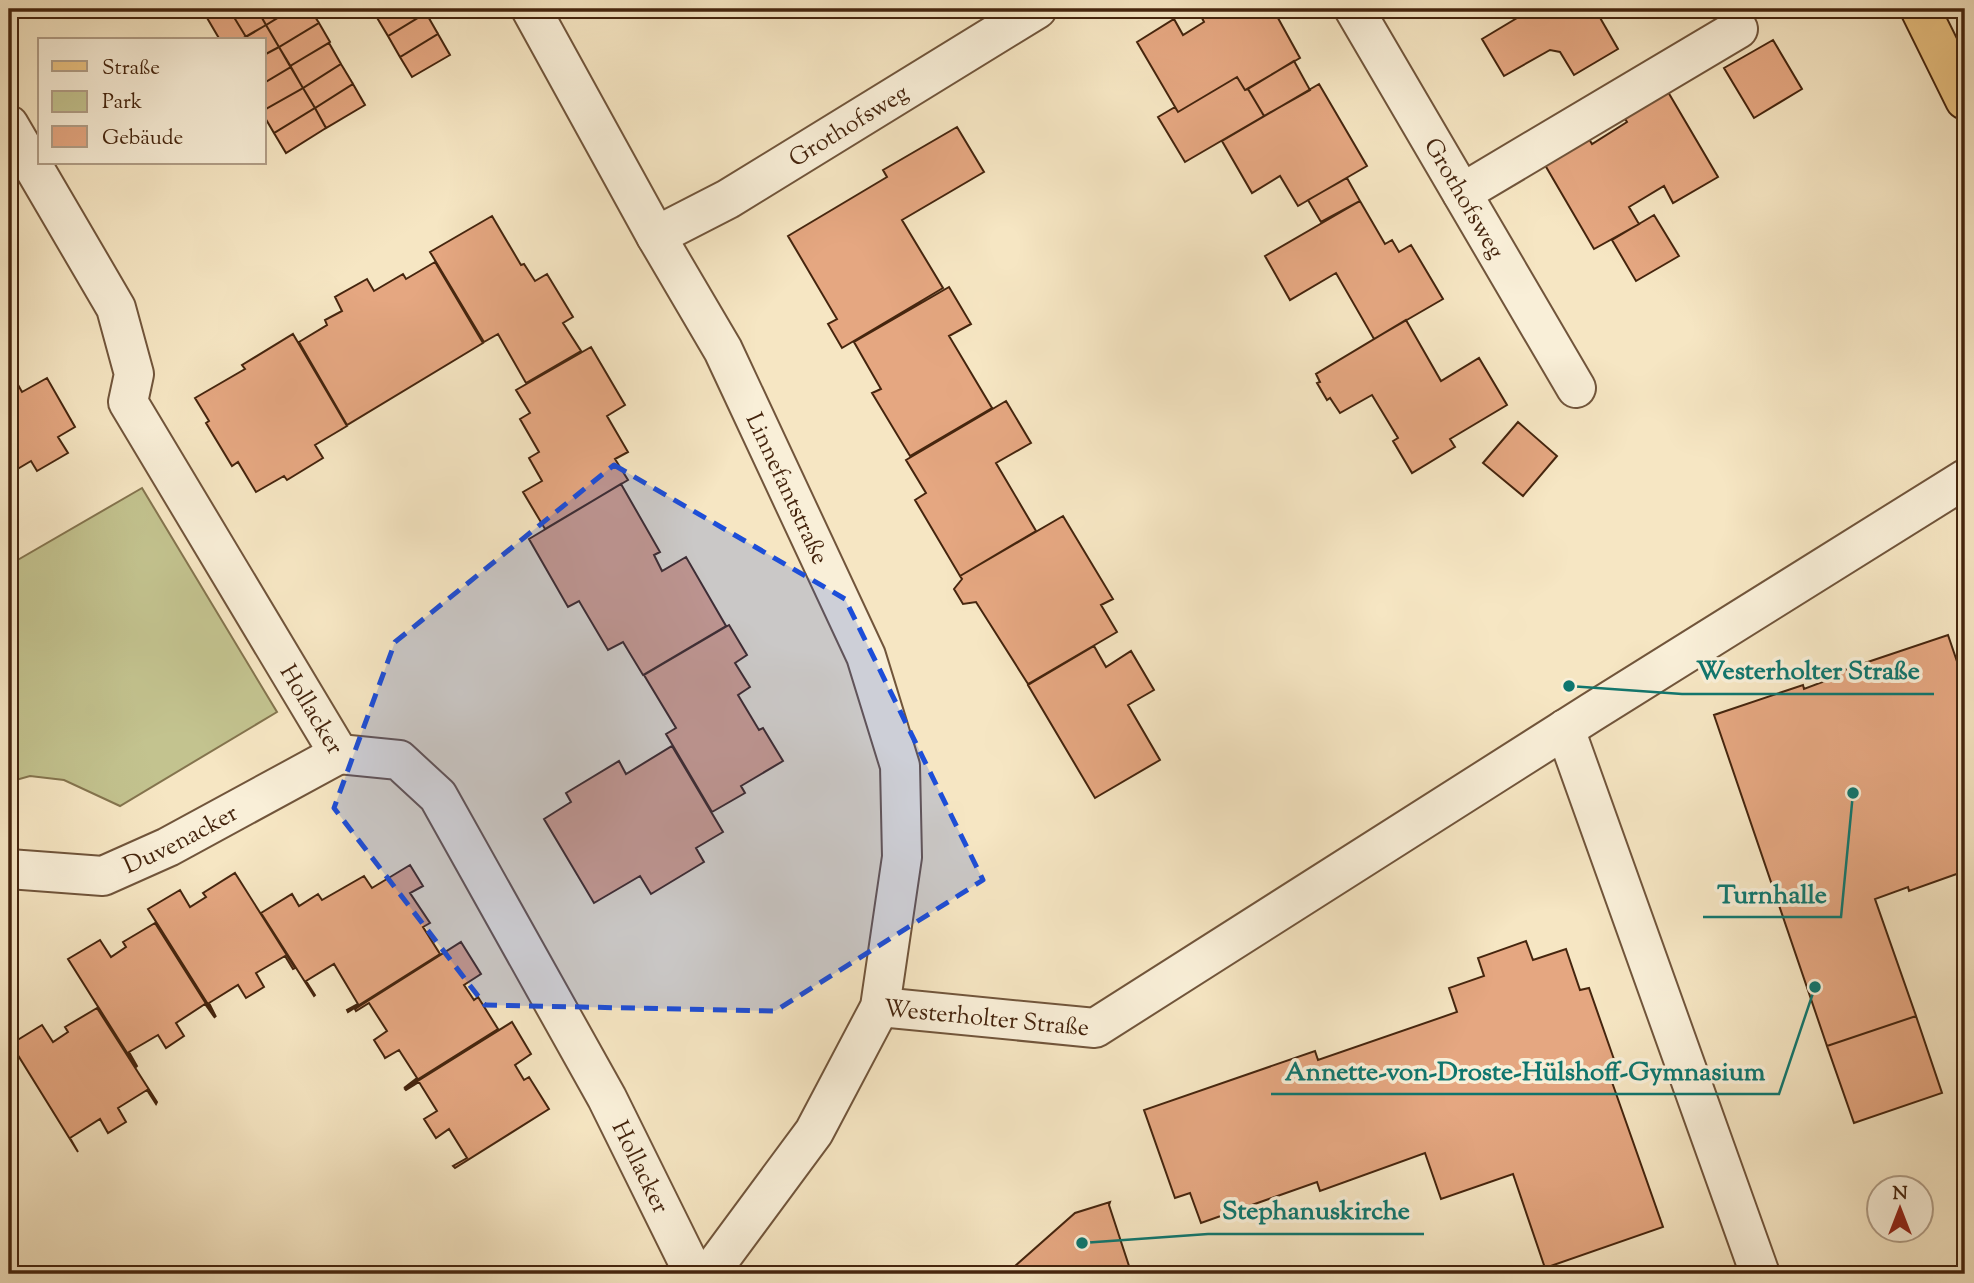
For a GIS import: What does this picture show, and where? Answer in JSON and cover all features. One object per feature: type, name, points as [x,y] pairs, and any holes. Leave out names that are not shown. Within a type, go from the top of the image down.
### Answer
[{"type":"main road","points":[[1920,9],[1965,100]]},
{"type":"street","name":"Linnefantstraße","points":[[531,9],[656,236],[723,351],[866,656],[900,766],[902,857],[880,1007]]},
{"type":"street","name":"Grothofsweg","points":[[656,236],[728,199],[1037,9]]},
{"type":"street","name":"Grothofsweg","points":[[1354,9],[1576,388]]},
{"type":"street","points":[[1462,192],[1738,29]]},
{"type":"street","name":"Hollacker","points":[[9,125],[116,308],[134,374],[128,402],[339,754],[399,760],[438,796],[607,1098],[694,1274]]},
{"type":"street","name":"Westerholter Straße","points":[[709,1274],[814,1132],[880,1007],[1095,1028],[1965,479]]},
{"type":"street","points":[[1565,729],[1760,1274]]},
{"type":"street","name":"Duvenacker","points":[[9,869],[103,876],[168,847],[339,754]]},
{"type":"highlighted area","points":[[614,465],[845,599],[983,880],[775,1011],[485,1005],[334,808],[395,642]]},
{"type":"green space","points":[[142,488],[277,712],[120,806],[64,780],[30,776],[9,782],[9,565]]},
{"type":"building","points":[[229,9],[246,37],[219,38],[203,11]]},
{"type":"building","points":[[229,9],[257,9],[266,25],[246,37]]},
{"type":"building","points":[[257,9],[284,9],[287,12],[266,25]]},
{"type":"building","points":[[293,9],[310,9],[319,23],[279,47],[266,25]]},
{"type":"building","points":[[387,9],[423,9],[426,13],[388,36],[376,16]]},
{"type":"building","points":[[1205,9],[1273,9],[1300,58],[1245,90],[1237,77],[1178,112],[1137,42],[1174,19],[1183,35],[1204,22],[1199,12]]},
{"type":"building","points":[[1532,9],[1595,9],[1618,49],[1574,75],[1560,52],[1550,50],[1504,76],[1482,39]]},
{"type":"building","points":[[426,13],[438,34],[400,57],[388,36]]},
{"type":"building","points":[[319,23],[330,42],[290,66],[279,47]]},
{"type":"building","points":[[266,25],[279,47],[266,54],[266,38],[243,38]]},
{"type":"building","points":[[438,34],[450,55],[412,77],[400,57]]},
{"type":"building","points":[[1773,40],[1802,89],[1754,118],[1724,68]]},
{"type":"building","points":[[329,43],[341,64],[303,88],[290,66]]},
{"type":"building","points":[[279,47],[291,67],[266,82],[266,54]]},
{"type":"building","points":[[1294,61],[1310,90],[1264,116],[1248,89]]},
{"type":"building","points":[[341,64],[353,84],[315,108],[303,88]]},
{"type":"building","points":[[291,67],[303,88],[266,109],[266,82]]},
{"type":"building","points":[[1237,77],[1245,90],[1248,89],[1264,116],[1185,162],[1158,117],[1175,107],[1178,112]]},
{"type":"building","points":[[1661,80],[1718,177],[1673,203],[1664,186],[1629,207],[1639,224],[1594,249],[1538,153],[1582,127],[1592,144],[1627,122],[1617,106]]},
{"type":"building","points":[[353,84],[365,105],[326,128],[315,108]]},
{"type":"building","points":[[1319,84],[1367,166],[1298,206],[1280,176],[1252,193],[1222,141]]},
{"type":"building","points":[[303,88],[315,108],[274,133],[266,119],[266,109]]},
{"type":"building","points":[[315,108],[326,128],[286,153],[274,133]]},
{"type":"building","points":[[957,127],[984,172],[902,220],[943,288],[842,348],[828,324],[837,319],[788,236],[887,177],[883,170]]},
{"type":"building","points":[[1347,178],[1360,201],[1321,222],[1308,200]]},
{"type":"building","points":[[1360,201],[1385,244],[1392,240],[1399,252],[1411,245],[1443,299],[1374,339],[1336,273],[1290,300],[1265,256]]},
{"type":"building","points":[[1654,215],[1679,256],[1636,281],[1612,240]]},
{"type":"building","points":[[492,216],[521,265],[524,264],[535,281],[547,274],[573,317],[563,323],[581,351],[526,383],[498,334],[484,342],[430,252]]},
{"type":"building","points":[[435,262],[483,343],[347,425],[299,342],[327,325],[325,320],[342,311],[335,297],[367,279],[374,291],[403,274],[406,279]]},
{"type":"building","points":[[949,287],[971,324],[949,336],[992,408],[910,456],[872,393],[881,389],[854,342]]},
{"type":"building","points":[[1406,320],[1441,381],[1479,358],[1507,405],[1450,439],[1455,447],[1412,473],[1393,441],[1398,438],[1372,395],[1340,413],[1330,398],[1327,400],[1317,383],[1320,382],[1316,374]]},
{"type":"building","points":[[293,334],[347,426],[315,445],[323,458],[287,480],[284,476],[256,492],[238,462],[232,466],[206,423],[209,421],[195,398],[245,369],[242,365]]},
{"type":"building","points":[[591,347],[625,405],[607,416],[628,452],[615,459],[628,480],[545,529],[523,492],[542,481],[529,458],[539,452],[520,419],[530,413],[516,390]]},
{"type":"building","points":[[12,374],[22,392],[47,378],[75,427],[58,437],[68,453],[37,471],[31,461],[9,474],[9,376]]},
{"type":"building","points":[[1006,401],[1031,443],[996,463],[1036,531],[960,576],[915,500],[926,493],[906,460]]},
{"type":"building","points":[[1518,422],[1557,456],[1523,496],[1483,463]]},
{"type":"building","points":[[621,484],[660,552],[654,555],[662,571],[686,557],[726,626],[643,675],[623,642],[608,650],[579,601],[568,607],[529,539]]},
{"type":"building","points":[[1063,516],[1113,599],[1101,605],[1117,632],[1028,684],[976,602],[963,604],[954,589],[962,579],[960,576]]},
{"type":"building","points":[[729,625],[747,655],[735,663],[750,687],[738,695],[759,730],[763,728],[783,761],[741,786],[745,793],[712,812],[666,734],[676,728],[644,675]]},
{"type":"building","points":[[1948,635],[1965,685],[1965,871],[1909,891],[1908,887],[1875,899],[1916,1016],[1827,1046],[1714,715],[1803,685],[1804,689],[1836,677],[1835,673]]},
{"type":"building","points":[[1094,646],[1106,667],[1131,651],[1154,690],[1128,705],[1160,760],[1095,798],[1028,685]]},
{"type":"building","points":[[672,746],[723,832],[696,848],[704,862],[651,894],[640,876],[594,903],[544,819],[571,802],[566,793],[619,761],[626,774]]},
{"type":"building","points":[[410,865],[423,886],[410,893],[430,923],[423,927],[440,954],[348,1012],[347,1010],[358,1004],[334,964],[306,981],[314,996],[261,913],[292,894],[299,906],[318,894],[322,900],[364,876],[372,888]]},
{"type":"building","points":[[235,873],[295,968],[293,969],[285,956],[256,973],[264,987],[246,998],[238,985],[209,1003],[216,1017],[148,909],[180,890],[190,907],[206,897],[203,893]]},
{"type":"building","points":[[155,923],[215,1018],[205,1004],[176,1023],[184,1036],[166,1048],[158,1035],[129,1052],[136,1067],[68,959],[100,940],[111,957],[126,947],[123,942]]},
{"type":"building","points":[[1526,941],[1533,960],[1566,949],[1580,990],[1589,988],[1616,1065],[1607,1068],[1663,1227],[1545,1268],[1513,1174],[1441,1199],[1425,1153],[1320,1191],[1317,1182],[1201,1223],[1190,1193],[1175,1198],[1144,1110],[1315,1051],[1318,1060],[1457,1012],[1449,988],[1484,976],[1478,958]]},
{"type":"building","points":[[461,942],[481,974],[464,985],[474,1000],[478,997],[498,1029],[404,1088],[417,1078],[399,1050],[385,1058],[374,1040],[387,1031],[369,1003],[356,1011],[355,1009]]},
{"type":"building","points":[[97,1008],[157,1102],[156,1104],[147,1090],[118,1108],[126,1122],[108,1133],[100,1119],[70,1138],[78,1152],[11,1044],[42,1025],[53,1042],[68,1032],[65,1027]]},
{"type":"building","points":[[1916,1016],[1942,1093],[1854,1123],[1827,1046]]},
{"type":"building","points":[[512,1022],[531,1054],[515,1065],[524,1080],[529,1077],[549,1109],[455,1168],[453,1166],[467,1158],[449,1129],[436,1138],[424,1119],[437,1111],[419,1082],[405,1089]]},
{"type":"building","points":[[1110,1202],[1131,1272],[1135,1274],[1006,1274],[1075,1213]]},
{"type":"place","name":"Westerholter Straße","points":[[1569,686]]},
{"type":"place","name":"Turnhalle","points":[[1853,793]]},
{"type":"place","name":"Annette-von-Droste-Hülshoff-Gymnasium","points":[[1815,987]]},
{"type":"place","name":"Stephanuskirche","points":[[1082,1243]]}]
